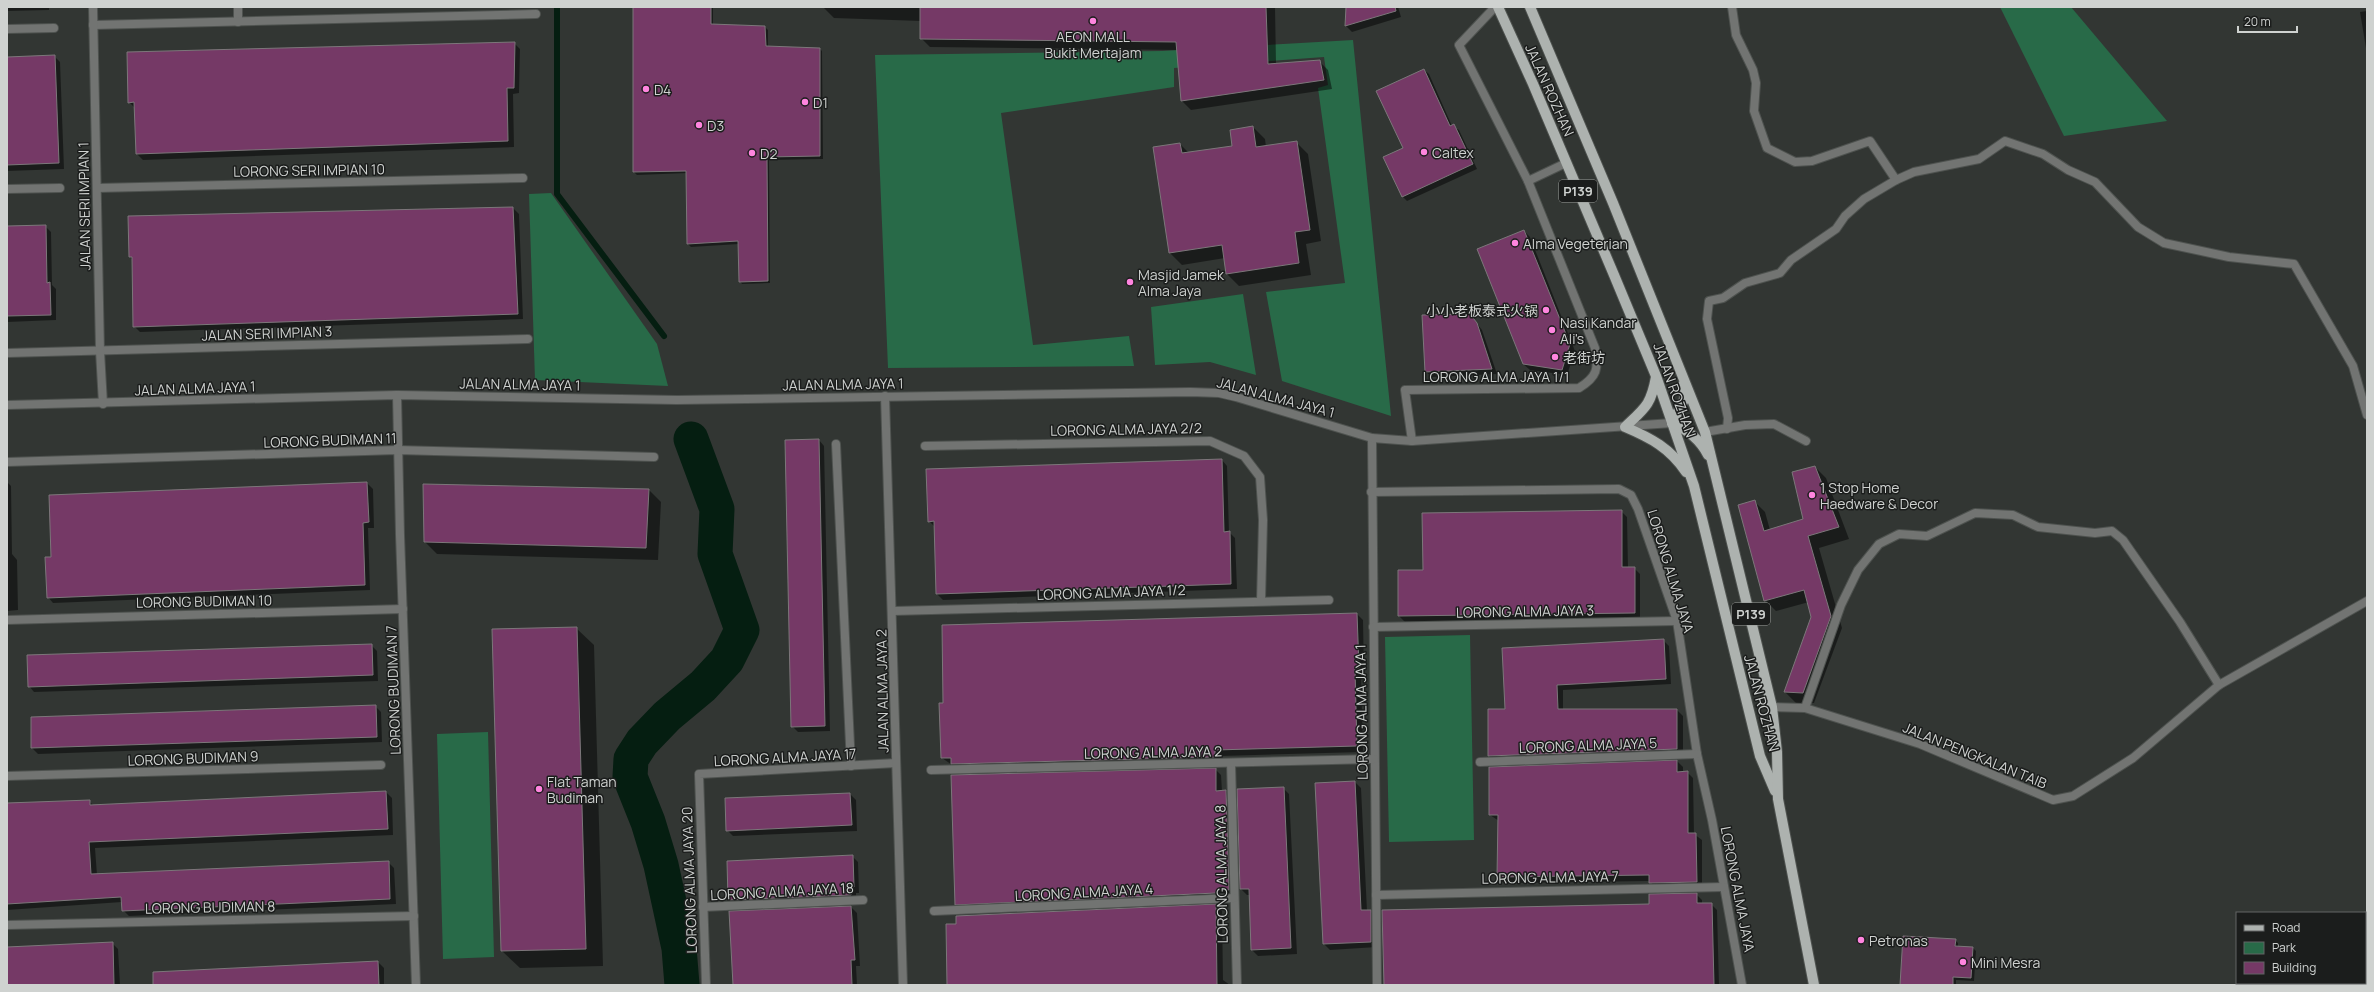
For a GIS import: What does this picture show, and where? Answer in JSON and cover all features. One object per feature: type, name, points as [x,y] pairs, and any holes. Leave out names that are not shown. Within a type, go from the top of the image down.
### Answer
[{"type":"main road","name":"JALAN ROZHAN","points":[[1496,7],[1566,163],[1656,376],[1694,486],[1760,756],[1778,799]]},
{"type":"main road","name":"JALAN ROZHAN","points":[[1530,7],[1679,363],[1705,432],[1754,625],[1772,707],[1777,752],[1778,799],[1814,985]]},
{"type":"main road","points":[[1679,363],[1685,398],[1672,423],[1686,429],[1695,437],[1705,448],[1713,466]]},
{"type":"main road","points":[[1656,376],[1653,396],[1646,407],[1625,427],[1652,438],[1665,448],[1676,458],[1694,486]]},
{"type":"street","name":"JALAN SERI IMPIAN 1","points":[[93,7],[100,351],[103,404]]},
{"type":"street","points":[[238,7],[238,22]]},
{"type":"street","points":[[1496,7],[1459,45],[1528,181],[1566,163]]},
{"type":"street","points":[[1732,7],[1736,35],[1753,70],[1756,84],[1754,111],[1768,148],[1795,162],[1812,161],[1870,141],[1896,180]]},
{"type":"street","points":[[93,25],[536,14]]},
{"type":"street","points":[[7,29],[54,28]]},
{"type":"street","points":[[1727,429],[1728,418],[1706,319],[1709,301],[1723,298],[1745,283],[1780,273],[1791,260],[1836,229],[1846,216],[1864,199],[1896,180],[1914,172],[1979,159],[2006,141],[2043,154],[2068,170],[2095,182],[2138,227],[2164,243],[2229,257],[2294,264],[2353,366],[2367,415]]},
{"type":"street","name":"LORONG SERI IMPIAN 10","points":[[96,188],[523,178]]},
{"type":"street","name":"LORONG ALMA JAYA 1/1","points":[[1412,441],[1405,390],[1579,388],[1592,380],[1598,364],[1595,348],[1528,181]]},
{"type":"street","points":[[7,189],[60,188]]},
{"type":"street","name":"JALAN SERI IMPIAN 3","points":[[7,353],[528,339]]},
{"type":"street","name":"JALAN ALMA JAYA 1","points":[[7,405],[103,404],[397,395],[677,400],[885,396],[1219,393],[1272,407],[1372,438],[1412,441],[1672,423]]},
{"type":"street","name":"LORONG BUDIMAN 7","points":[[397,395],[397,450],[416,985]]},
{"type":"street","name":"JALAN ALMA JAYA 2","points":[[885,396],[893,611],[903,985]]},
{"type":"street","points":[[1705,432],[1774,424],[1806,441]]},
{"type":"street","name":"LORONG ALMA JAYA 1","points":[[1372,438],[1371,492],[1377,985]]},
{"type":"street","name":"LORONG ALMA JAYA 2/2","points":[[925,446],[1210,441],[1244,456],[1260,477],[1263,520],[1261,601]]},
{"type":"street","points":[[836,444],[851,766]]},
{"type":"street","name":"LORONG BUDIMAN 11","points":[[7,462],[397,450],[654,457]]},
{"type":"street","name":"LORONG ALMA JAYA","points":[[1371,492],[1619,489],[1631,495],[1638,509],[1677,622],[1697,754],[1742,985]]},
{"type":"street","points":[[1805,708],[1841,605],[1858,570],[1879,544],[1899,534],[1927,536],[1975,513],[2013,515],[2038,527],[2045,528],[2095,533],[2112,531],[2123,540],[2180,622],[2220,685],[2367,601]]},
{"type":"street","name":"LORONG ALMA JAYA 1/2","points":[[893,611],[1329,600]]},
{"type":"street","name":"LORONG BUDIMAN 10","points":[[7,620],[403,609]]},
{"type":"street","name":"LORONG ALMA JAYA 3","points":[[1373,627],[1677,622]]},
{"type":"street","name":"JALAN PENGKALAN TAIB","points":[[1772,707],[1805,708],[1920,744],[2053,800],[2072,796],[2133,758],[2220,685]]},
{"type":"street","name":"LORONG ALMA JAYA 5","points":[[1480,762],[1697,754]]},
{"type":"street","name":"LORONG ALMA JAYA 2","points":[[931,770],[1374,759]]},
{"type":"street","name":"LORONG ALMA JAYA 8","points":[[1231,763],[1237,985]]},
{"type":"street","name":"LORONG ALMA JAYA 17","points":[[698,774],[896,764]]},
{"type":"street","name":"LORONG BUDIMAN 9","points":[[7,776],[381,765]]},
{"type":"street","name":"LORONG ALMA JAYA 20","points":[[698,774],[706,985]]},
{"type":"street","name":"LORONG ALMA JAYA 7","points":[[1376,895],[1724,887]]},
{"type":"street","name":"LORONG ALMA JAYA 4","points":[[934,911],[1234,898]]},
{"type":"street","name":"LORONG ALMA JAYA 18","points":[[703,907],[863,900]]},
{"type":"street","name":"LORONG BUDIMAN 8","points":[[7,925],[414,916]]},
{"type":"green space","points":[[2000,7],[2071,7],[2167,121],[2064,136]]},
{"type":"green space","points":[[1353,40],[1391,416],[1282,381],[1266,292],[1345,283],[1318,88],[1328,85],[1324,57],[1174,68],[1174,87],[1001,113],[1033,345],[1129,336],[1134,366],[888,368],[875,55],[1162,51]]},
{"type":"green space","points":[[551,193],[657,344],[668,386],[535,380],[529,194]]},
{"type":"green space","points":[[1243,294],[1256,375],[1210,362],[1155,365],[1151,307]]},
{"type":"green space","points":[[1470,635],[1474,840],[1389,842],[1385,637]]},
{"type":"green space","points":[[488,732],[494,957],[443,959],[437,734]]},
{"type":"building","points":[[633,7],[711,7],[711,24],[765,26],[766,46],[820,48],[820,156],[767,157],[768,281],[739,282],[738,241],[687,244],[686,171],[633,172]]},
{"type":"building","name":"AEON MALL Bukit Mertajam","points":[[920,7],[1266,7],[1268,64],[1320,60],[1324,80],[1181,101],[1176,42],[920,39]]},
{"type":"building","points":[[1346,7],[1395,7],[1396,11],[1345,26]]},
{"type":"building","points":[[515,42],[514,88],[507,88],[508,141],[136,154],[134,102],[128,103],[127,52]]},
{"type":"building","points":[[55,55],[59,163],[7,165],[7,57]]},
{"type":"building","points":[[1424,69],[1450,126],[1454,124],[1473,164],[1402,197],[1383,157],[1403,148],[1376,91]]},
{"type":"building","points":[[1253,126],[1256,147],[1297,141],[1310,230],[1295,232],[1299,263],[1226,274],[1222,245],[1169,253],[1153,147],[1180,143],[1182,153],[1232,146],[1230,130]]},
{"type":"building","points":[[513,207],[518,314],[133,327],[132,257],[129,257],[128,216]]},
{"type":"building","points":[[46,225],[47,283],[50,282],[51,315],[7,316],[7,226]]},
{"type":"building","points":[[1524,230],[1570,344],[1562,370],[1523,364],[1477,249]]},
{"type":"building","points":[[1470,314],[1477,323],[1492,369],[1425,372],[1422,315]]},
{"type":"building","points":[[819,439],[825,726],[791,727],[785,440]]},
{"type":"building","points":[[1222,459],[1224,532],[1230,531],[1231,584],[936,594],[934,521],[928,522],[926,469]]},
{"type":"building","points":[[1815,466],[1839,527],[1808,536],[1831,616],[1803,693],[1784,692],[1811,617],[1804,590],[1764,601],[1738,505],[1755,500],[1764,531],[1803,519],[1792,472]]},
{"type":"building","points":[[367,482],[369,522],[363,523],[365,585],[47,598],[45,557],[51,557],[49,495]]},
{"type":"building","points":[[423,484],[649,489],[646,548],[424,542]]},
{"type":"building","points":[[1622,510],[1622,567],[1635,567],[1635,613],[1398,616],[1398,570],[1423,570],[1422,513]]},
{"type":"building","points":[[1357,613],[1359,668],[1355,669],[1357,746],[1215,750],[1215,757],[951,764],[951,758],[941,758],[939,703],[943,703],[942,625]]},
{"type":"building","name":"Flat Taman Budiman","points":[[577,627],[586,949],[501,951],[492,629]]},
{"type":"building","points":[[1664,639],[1666,679],[1557,685],[1558,709],[1677,709],[1677,749],[1488,756],[1488,709],[1505,709],[1502,648]]},
{"type":"building","points":[[372,644],[373,675],[28,687],[27,655]]},
{"type":"building","points":[[376,705],[377,737],[31,748],[31,717]]},
{"type":"building","points":[[1677,760],[1677,772],[1688,771],[1688,833],[1696,833],[1697,882],[1649,883],[1649,875],[1497,877],[1498,815],[1489,815],[1489,767]]},
{"type":"building","points":[[1216,768],[1216,791],[1226,790],[1229,890],[1216,890],[1216,893],[955,905],[951,775]]},
{"type":"building","points":[[1355,781],[1361,910],[1371,910],[1371,942],[1323,944],[1315,783]]},
{"type":"building","points":[[1284,787],[1291,948],[1251,950],[1249,889],[1240,889],[1237,789]]},
{"type":"building","points":[[386,791],[388,829],[89,842],[91,874],[389,861],[390,899],[122,911],[121,897],[7,904],[7,803],[90,800],[90,805]]},
{"type":"building","points":[[850,793],[852,825],[726,831],[725,798]]},
{"type":"building","points":[[853,855],[854,887],[850,887],[851,895],[728,900],[727,861]]},
{"type":"building","points":[[1697,893],[1697,903],[1712,903],[1714,985],[1384,985],[1382,910],[1649,904],[1649,894]]},
{"type":"building","points":[[1216,904],[1217,985],[947,985],[946,924],[956,924],[956,916]]},
{"type":"building","points":[[851,906],[855,960],[851,960],[852,985],[733,985],[729,911]]},
{"type":"building","points":[[1903,936],[1956,939],[1955,946],[1973,947],[1971,978],[1953,977],[1953,985],[1900,985]]},
{"type":"building","points":[[113,942],[114,985],[7,985],[7,947]]},
{"type":"building","points":[[378,961],[379,985],[153,985],[153,972]]},
{"type":"waterway","points":[[557,7],[557,194],[664,336]]},
{"type":"waterway","points":[[682,985],[679,948],[661,865],[648,822],[630,777],[631,759],[642,742],[667,716],[703,686],[727,660],[742,630],[715,554],[717,509],[691,439]]},
{"type":"place","name":"AEON MALL Bukit Mertajam","points":[[1093,21]]},
{"type":"place","name":"D4","points":[[646,89]]},
{"type":"place","name":"D1","points":[[805,102]]},
{"type":"place","name":"D3","points":[[699,125]]},
{"type":"place","name":"Caltex","points":[[1424,152]]},
{"type":"place","name":"D2","points":[[752,153]]},
{"type":"place","name":"Alma Vegeterian","points":[[1515,243]]},
{"type":"place","name":"Masjid Jamek Alma Jaya","points":[[1130,282]]},
{"type":"place","name":"小小老板泰式火锅","points":[[1546,310]]},
{"type":"place","name":"Nasi Kandar Ali's","points":[[1552,330]]},
{"type":"place","name":"老街坊","points":[[1555,357]]},
{"type":"place","name":"1 Stop Home Haedware & Decor","points":[[1812,495]]},
{"type":"place","name":"Flat Taman Budiman","points":[[539,789]]},
{"type":"place","name":"Petronas","points":[[1861,940]]},
{"type":"place","name":"Mini Mesra","points":[[1963,962]]}]
